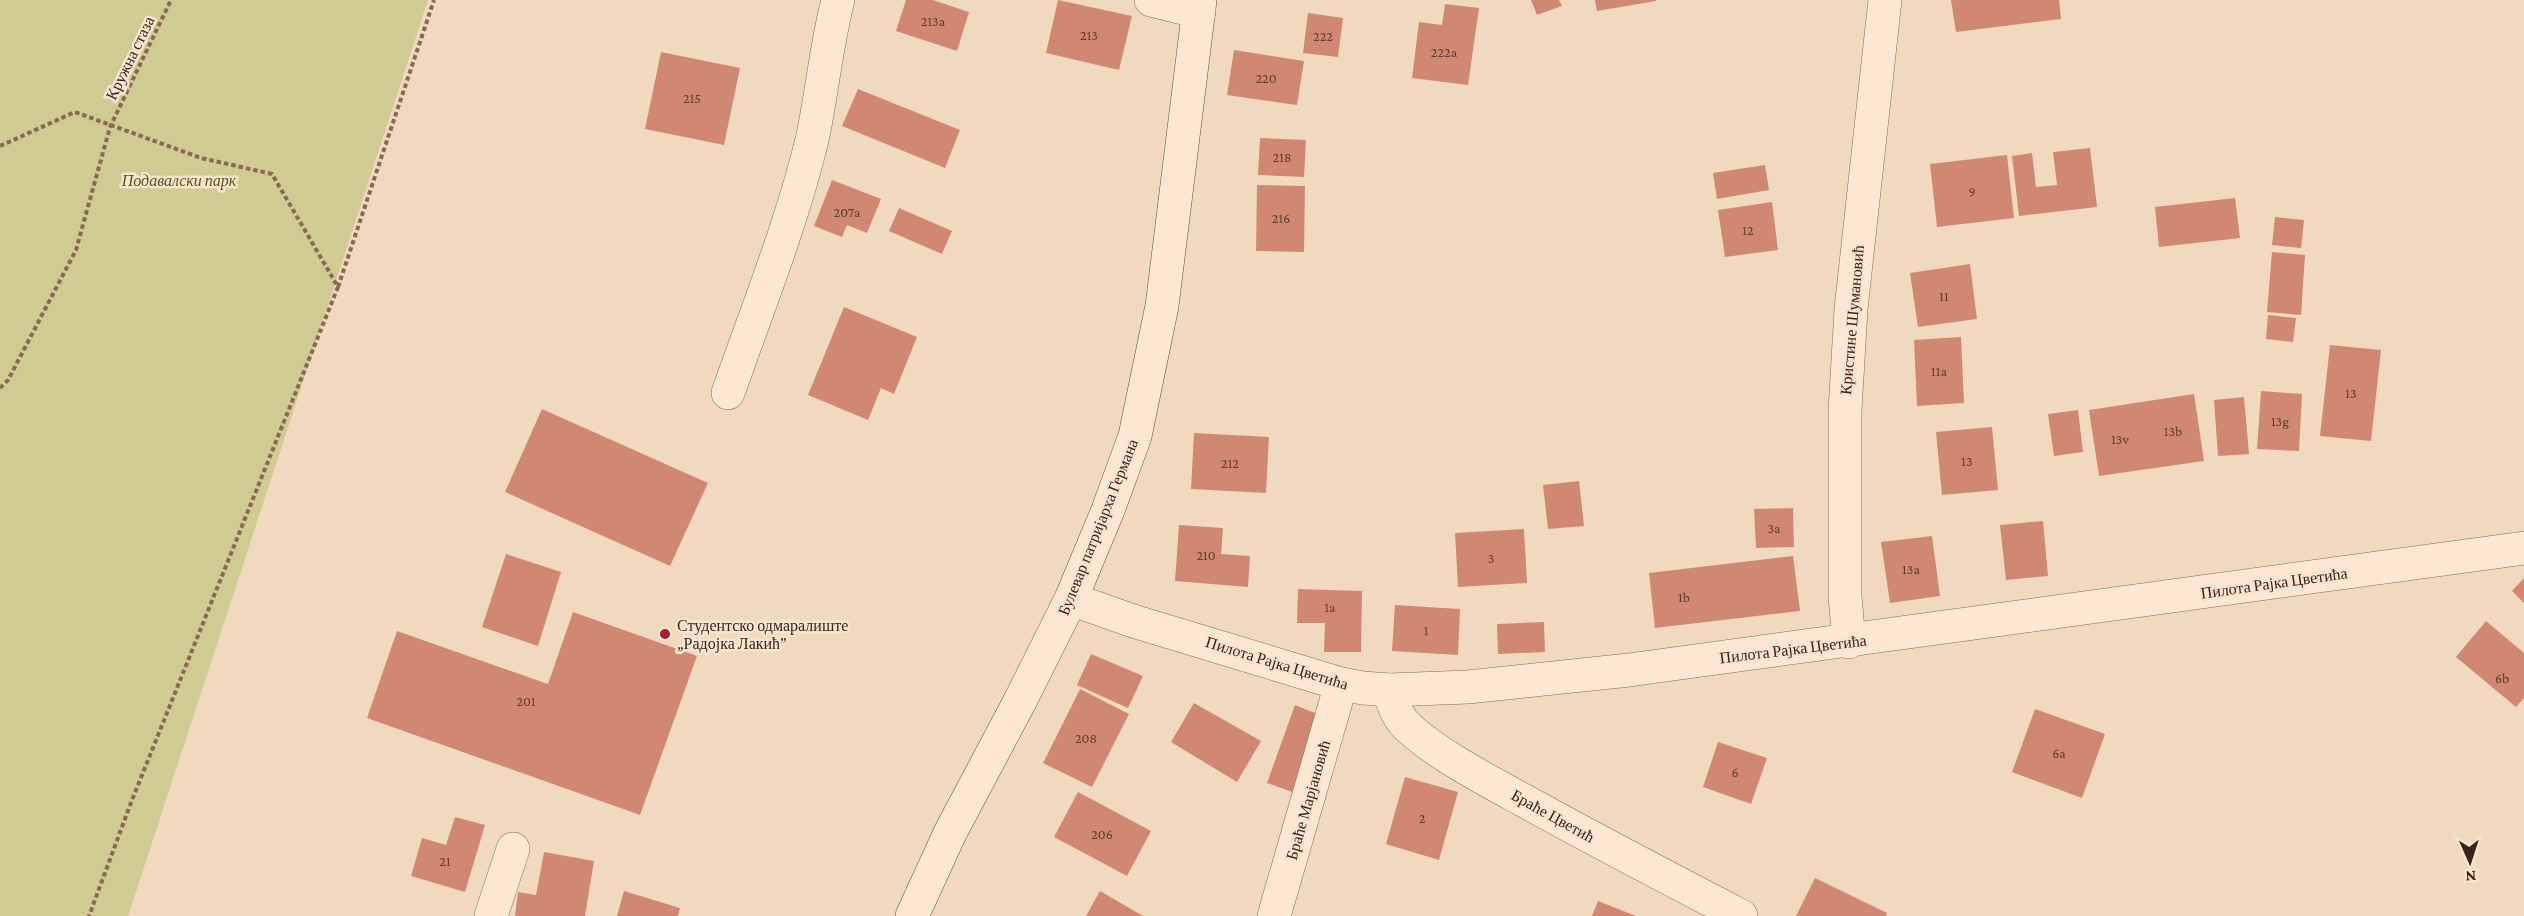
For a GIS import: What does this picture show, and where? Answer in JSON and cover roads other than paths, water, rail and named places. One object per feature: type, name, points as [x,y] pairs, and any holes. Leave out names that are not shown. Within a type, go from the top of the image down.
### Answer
[{"type":"street","points":[[728,393],[791,212],[812,139],[828,38],[838,0]]},
{"type":"street","points":[[1150,0],[1200,6]]},
{"type":"street","name":"Кристине Шумановић","points":[[1849,642],[1845,596],[1845,411],[1851,309],[1886,0]]},
{"type":"street","name":"Булевар патријарха Германа","points":[[912,916],[950,833],[1071,599],[1108,510],[1135,436],[1162,306],[1200,6]]},
{"type":"street","name":"Пилота Рајка Цветића","points":[[1071,599],[1133,621],[1341,684],[1389,690],[1529,682],[1849,642],[2524,548]]},
{"type":"street","name":"Браће Марјановић","points":[[1274,916],[1341,684]]},
{"type":"street","name":"Браће Цветић","points":[[1389,690],[1394,706],[1403,722],[1440,750],[1545,812],[1741,916]]},
{"type":"street","points":[[491,916],[513,849]]},
{"type":"place","name":"Студентско одмаралиште „Радојка Лакић”","points":[[665,634]]},
{"type":"park label","name":"Подавалски парк","points":[[179,180]]}]
